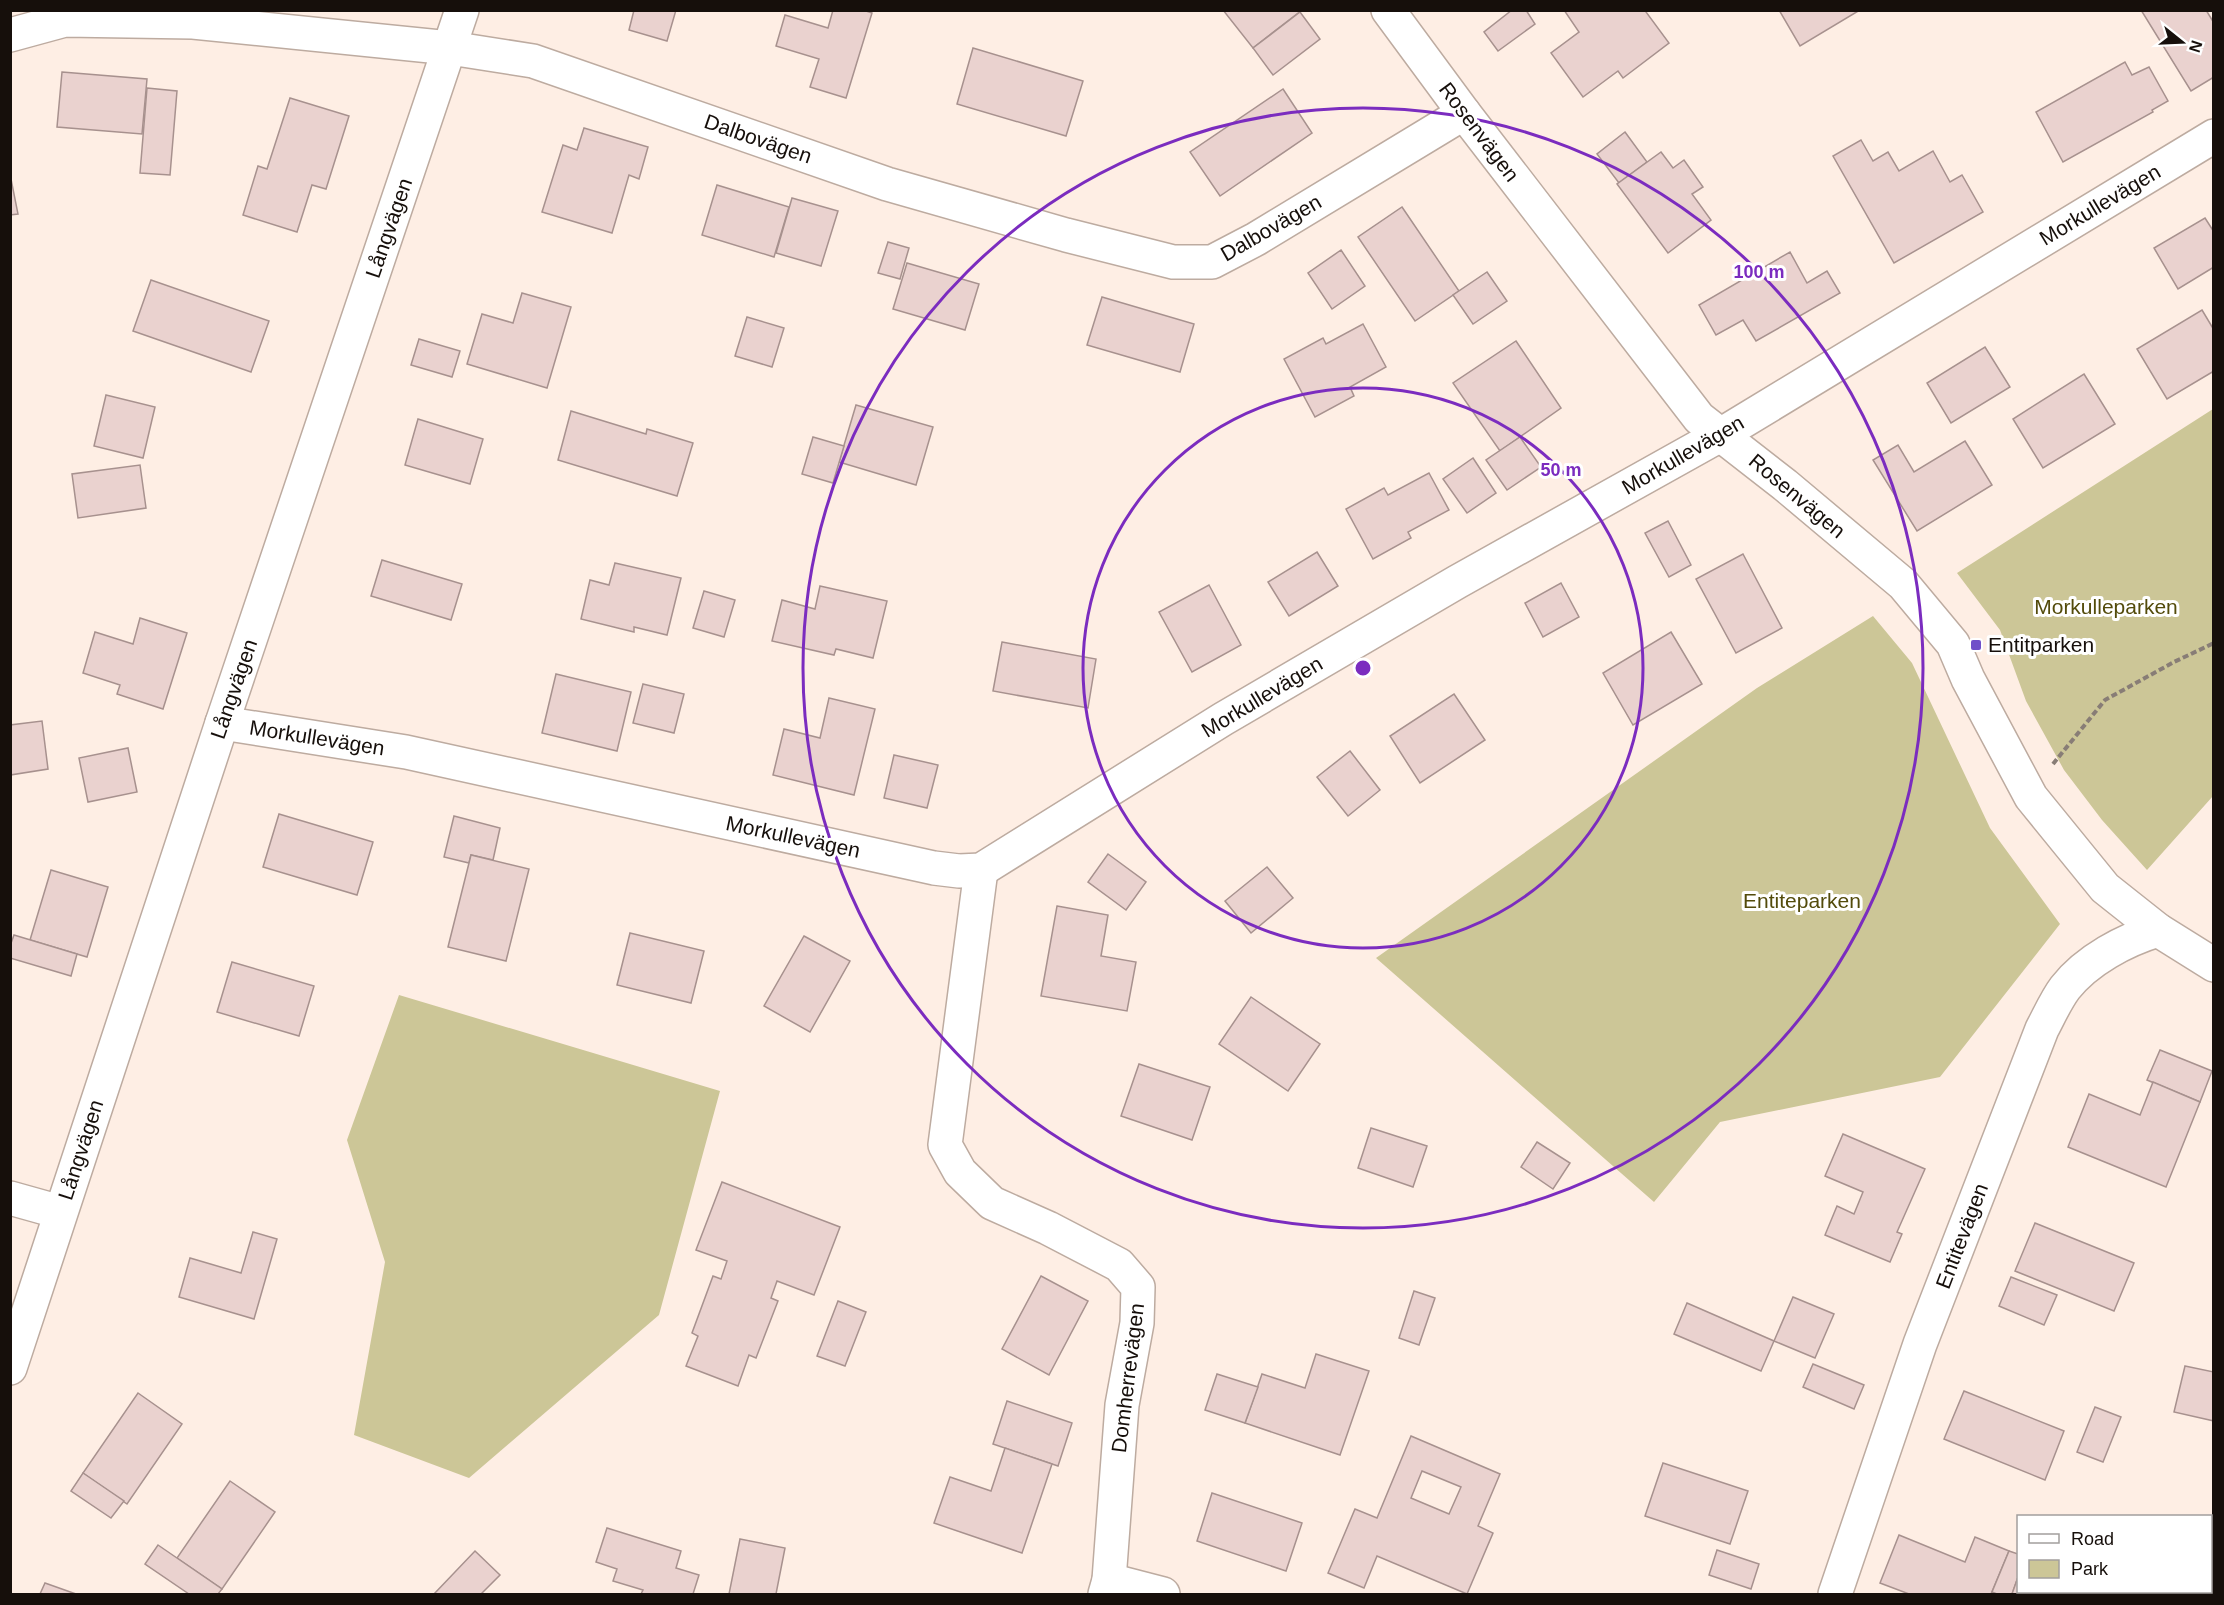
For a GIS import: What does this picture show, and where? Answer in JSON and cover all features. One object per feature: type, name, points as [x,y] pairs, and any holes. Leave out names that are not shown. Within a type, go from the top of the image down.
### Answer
[{"type":"street","name":"Långvägen","points":[[10,1368],[222,723],[462,10]]},
{"type":"street","name":"Rosenvägen","points":[[1388,10],[1464,113],[1699,418],[1722,434],[1903,584],[1953,644],[1968,679],[2031,797],[2105,888],[2158,930],[2214,965]]},
{"type":"street","name":"Dalbovägen","points":[[10,35],[65,20],[193,22],[450,48],[533,61],[886,184],[1066,235],[1173,262],[1212,262],[1464,113]]},
{"type":"street","name":"Morkullevägen","points":[[222,723],[406,752],[934,868],[959,871],[981,870],[1223,719],[1457,582],[1722,434],[2214,136]]},
{"type":"street","name":"Domherrevägen","points":[[981,870],[945,1145],[960,1172],[992,1203],[1048,1228],[1119,1265],[1138,1287],[1137,1323],[1122,1405],[1107,1587]]},
{"type":"street","name":"Entitevägen","points":[[1835,1594],[1920,1344],[2042,1029],[2065,988],[2094,961],[2132,938],[2158,930]]},
{"type":"street","points":[[10,1198],[60,1212]]},
{"type":"street","points":[[1107,1587],[1163,1594]]},
{"type":"path","points":[[2031,797],[2046,773],[2105,700],[2214,643]]},
{"type":"green space","name":"Morkulleparken","points":[[2213,409],[2213,796],[2147,870],[2102,820],[2064,770],[2026,701],[2000,630],[1957,573]]},
{"type":"green space","name":"Entiteparken","points":[[1873,616],[1912,663],[1990,828],[2060,924],[1940,1077],[1720,1122],[1654,1202],[1376,958],[1757,688]]},
{"type":"green space","points":[[399,995],[720,1091],[659,1315],[469,1478],[354,1435],[385,1262],[347,1140]]},
{"type":"building","points":[[634,10],[676,10],[667,41],[629,30]]},
{"type":"building","points":[[833,10],[863,10],[872,13],[846,98],[810,87],[819,59],[776,46],[785,15],[828,28]]},
{"type":"building","points":[[1223,10],[1302,10],[1253,48]]},
{"type":"building","points":[[1512,10],[1526,10],[1535,24],[1498,51],[1484,32]]},
{"type":"building","points":[[1564,10],[1647,10],[1646,12],[1669,43],[1623,78],[1618,71],[1583,97],[1551,53],[1579,32]]},
{"type":"building","points":[[1779,10],[1860,10],[1800,46]]},
{"type":"building","points":[[2141,10],[2206,10],[2214,23],[2214,77],[2191,91]]},
{"type":"building","points":[[1300,12],[1320,39],[1273,75],[1253,48]]},
{"type":"building","points":[[973,48],[1083,81],[1066,136],[957,104]]},
{"type":"building","points":[[2125,62],[2132,75],[2149,67],[2168,101],[2152,110],[2153,112],[2063,162],[2036,112]]},
{"type":"building","points":[[62,72],[147,79],[142,134],[57,127]]},
{"type":"building","points":[[147,88],[177,91],[170,175],[140,173]]},
{"type":"building","points":[[1283,89],[1312,133],[1220,196],[1190,152]]},
{"type":"building","points":[[290,98],[349,116],[326,189],[312,185],[297,232],[243,215],[258,166],[267,169]]},
{"type":"building","points":[[584,128],[648,147],[639,179],[629,175],[612,233],[542,212],[563,145],[577,150]]},
{"type":"building","points":[[1625,132],[1647,162],[1619,183],[1597,154]]},
{"type":"building","points":[[1861,140],[1873,161],[1888,152],[1899,171],[1933,151],[1950,182],[1962,175],[1983,212],[1894,263],[1833,156]]},
{"type":"building","points":[[1661,152],[1673,168],[1684,160],[1703,187],[1692,194],[1711,220],[1668,253],[1617,184]]},
{"type":"building","points":[[10,174],[18,214],[10,215]]},
{"type":"building","points":[[717,185],[789,207],[774,257],[702,235]]},
{"type":"building","points":[[792,198],[838,211],[821,266],[776,253]]},
{"type":"building","points":[[1402,207],[1459,291],[1415,321],[1358,237]]},
{"type":"building","points":[[2205,218],[2214,232],[2214,267],[2178,289],[2154,248]]},
{"type":"building","points":[[888,242],[909,248],[900,279],[878,273]]},
{"type":"building","points":[[1341,250],[1365,286],[1332,309],[1308,273]]},
{"type":"building","points":[[1790,252],[1807,283],[1827,271],[1840,293],[1756,341],[1743,320],[1716,335],[1699,305]]},
{"type":"building","points":[[907,263],[979,284],[965,330],[893,309]]},
{"type":"building","points":[[1487,272],[1507,301],[1473,324],[1453,295]]},
{"type":"building","points":[[151,280],[269,321],[251,372],[133,331]]},
{"type":"building","points":[[522,293],[571,307],[547,388],[467,364],[482,314],[513,323]]},
{"type":"building","points":[[1102,297],[1194,324],[1180,372],[1087,345]]},
{"type":"building","points":[[2202,310],[2214,330],[2214,371],[2167,399],[2137,349]]},
{"type":"building","points":[[747,317],[784,328],[772,367],[735,356]]},
{"type":"building","points":[[1363,324],[1386,367],[1350,387],[1354,396],[1315,417],[1284,359],[1323,338],[1326,344]]},
{"type":"building","points":[[419,339],[460,351],[452,377],[411,365]]},
{"type":"building","points":[[1516,341],[1561,408],[1500,451],[1453,383]]},
{"type":"building","points":[[1985,347],[2010,387],[1951,423],[1927,383]]},
{"type":"building","points":[[2084,374],[2115,424],[2043,468],[2013,419]]},
{"type":"building","points":[[106,395],[155,407],[143,458],[94,446]]},
{"type":"building","points":[[856,405],[933,427],[916,485],[839,462]]},
{"type":"building","points":[[571,411],[646,434],[647,429],[693,443],[677,496],[558,460]]},
{"type":"building","points":[[418,419],[483,439],[470,484],[405,465]]},
{"type":"building","points":[[813,437],[844,446],[833,483],[802,474]]},
{"type":"building","points":[[1520,437],[1541,467],[1507,490],[1486,460]]},
{"type":"building","points":[[1965,441],[1992,485],[1917,531],[1873,460],[1898,445],[1914,472]]},
{"type":"building","points":[[1473,458],[1496,493],[1467,513],[1443,479]]},
{"type":"building","points":[[140,465],[146,508],[78,518],[72,474]]},
{"type":"building","points":[[1429,473],[1449,510],[1408,532],[1411,538],[1373,559],[1346,509],[1384,488],[1388,495]]},
{"type":"building","points":[[1668,521],[1691,565],[1669,577],[1645,533]]},
{"type":"building","points":[[1317,552],[1338,586],[1289,616],[1268,582]]},
{"type":"building","points":[[1743,554],[1782,628],[1736,653],[1696,579]]},
{"type":"building","points":[[382,560],[462,584],[451,620],[371,596]]},
{"type":"building","points":[[615,563],[681,578],[667,635],[634,627],[634,632],[581,619],[590,580],[609,585]]},
{"type":"building","points":[[1561,583],[1579,617],[1543,637],[1525,603]]},
{"type":"building","points":[[1209,585],[1241,645],[1192,672],[1159,612]]},
{"type":"building","points":[[820,586],[887,601],[873,658],[836,649],[834,655],[772,641],[782,600],[815,609]]},
{"type":"building","points":[[704,591],[735,600],[724,637],[693,628]]},
{"type":"building","points":[[140,618],[187,633],[163,709],[117,694],[120,685],[83,673],[95,632],[133,644]]},
{"type":"building","points":[[1671,632],[1702,684],[1633,725],[1603,673]]},
{"type":"building","points":[[1002,642],[1096,659],[1088,708],[993,691]]},
{"type":"building","points":[[556,674],[631,692],[617,751],[542,733]]},
{"type":"building","points":[[643,684],[684,694],[674,733],[633,723]]},
{"type":"building","points":[[1454,694],[1485,740],[1420,783],[1390,736]]},
{"type":"building","points":[[829,698],[875,709],[854,795],[773,775],[784,729],[820,738]]},
{"type":"building","points":[[42,721],[48,769],[10,775],[10,725]]},
{"type":"building","points":[[128,748],[137,792],[88,802],[79,758]]},
{"type":"building","points":[[1350,751],[1380,790],[1348,816],[1317,777]]},
{"type":"building","points":[[894,755],[938,765],[927,808],[884,798]]},
{"type":"building","points":[[279,814],[373,842],[357,895],[263,867]]},
{"type":"building","points":[[454,816],[500,828],[493,860],[471,855],[469,863],[444,857]]},
{"type":"building","points":[[1108,854],[1146,882],[1126,910],[1088,882]]},
{"type":"building","points":[[471,855],[529,869],[506,961],[448,947]]},
{"type":"building","points":[[1267,867],[1293,898],[1251,933],[1225,901]]},
{"type":"building","points":[[51,870],[108,887],[87,957],[30,940]]},
{"type":"building","points":[[1057,906],[1108,915],[1101,956],[1136,962],[1127,1011],[1041,996]]},
{"type":"building","points":[[630,933],[704,951],[691,1003],[617,985]]},
{"type":"building","points":[[14,935],[77,954],[71,976],[10,958],[10,946]]},
{"type":"building","points":[[804,936],[850,961],[810,1032],[764,1006]]},
{"type":"building","points":[[232,962],[314,986],[299,1036],[217,1012]]},
{"type":"building","points":[[1251,997],[1320,1044],[1288,1091],[1219,1044]]},
{"type":"building","points":[[2160,1050],[2212,1071],[2200,1102],[2147,1080]]},
{"type":"building","points":[[1139,1064],[1210,1087],[1192,1140],[1121,1116]]},
{"type":"building","points":[[2153,1082],[2200,1102],[2166,1187],[2068,1147],[2089,1094],[2140,1115]]},
{"type":"building","points":[[1371,1128],[1427,1146],[1413,1187],[1358,1168]]},
{"type":"building","points":[[1843,1134],[1925,1169],[1897,1232],[1902,1234],[1890,1262],[1825,1235],[1837,1206],[1854,1214],[1863,1192],[1825,1176]]},
{"type":"building","points":[[1537,1142],[1570,1163],[1553,1189],[1521,1167]]},
{"type":"building","points":[[722,1182],[840,1227],[814,1295],[777,1281],[771,1298],[778,1301],[756,1358],[749,1355],[738,1386],[686,1366],[698,1336],[692,1333],[713,1276],[721,1279],[727,1261],[696,1250]]},
{"type":"building","points":[[2035,1223],[2134,1263],[2114,1311],[2015,1271]]},
{"type":"building","points":[[253,1232],[277,1239],[254,1319],[179,1297],[190,1258],[241,1273]]},
{"type":"building","points":[[1041,1276],[1088,1301],[1049,1375],[1002,1349]]},
{"type":"building","points":[[2011,1277],[2057,1295],[2044,1325],[1999,1306]]},
{"type":"building","points":[[1414,1291],[1435,1298],[1419,1345],[1399,1338]]},
{"type":"building","points":[[1793,1297],[1834,1314],[1815,1358],[1774,1341]]},
{"type":"building","points":[[838,1301],[866,1312],[845,1366],[817,1356]]},
{"type":"building","points":[[1687,1303],[1774,1341],[1761,1371],[1674,1334]]},
{"type":"building","points":[[1316,1354],[1369,1371],[1340,1455],[1245,1423],[1262,1374],[1305,1388]]},
{"type":"building","points":[[1813,1364],[1864,1385],[1854,1409],[1803,1387]]},
{"type":"building","points":[[2185,1366],[2214,1372],[2214,1421],[2174,1412]]},
{"type":"building","points":[[1217,1374],[1258,1387],[1245,1423],[1205,1410]]},
{"type":"building","points":[[1964,1391],[2064,1431],[2045,1480],[1944,1439]]},
{"type":"building","points":[[138,1393],[182,1424],[127,1504],[83,1473]]},
{"type":"building","points":[[1007,1401],[1072,1423],[1058,1466],[993,1444]]},
{"type":"building","points":[[2095,1407],[2121,1417],[2103,1462],[2077,1452]]},
{"type":"building","points":[[1411,1436],[1500,1474],[1478,1526],[1493,1533],[1467,1594],[1377,1556],[1364,1588],[1328,1573],[1355,1509],[1377,1518]],"holes":[[[1422,1471],[1461,1487],[1449,1514],[1411,1498]]]},
{"type":"building","points":[[1005,1448],[1052,1464],[1022,1553],[934,1523],[950,1477],[991,1491]]},
{"type":"building","points":[[1663,1463],[1748,1491],[1730,1544],[1645,1516]]},
{"type":"building","points":[[83,1473],[124,1501],[111,1518],[71,1491]]},
{"type":"building","points":[[230,1481],[275,1512],[222,1589],[177,1558]]},
{"type":"building","points":[[1212,1493],[1302,1523],[1286,1571],[1197,1541]]},
{"type":"building","points":[[607,1528],[681,1551],[676,1568],[699,1575],[693,1594],[641,1594],[643,1590],[613,1581],[617,1569],[596,1562]]},
{"type":"building","points":[[1899,1535],[1965,1562],[1975,1537],[2009,1551],[1991,1594],[1909,1594],[1880,1583]]},
{"type":"building","points":[[740,1539],[785,1548],[776,1594],[729,1594]]},
{"type":"building","points":[[158,1545],[222,1589],[218,1594],[189,1594],[145,1564]]},
{"type":"building","points":[[1717,1550],[1759,1564],[1751,1589],[1709,1575]]},
{"type":"building","points":[[475,1551],[500,1575],[481,1594],[434,1594]]},
{"type":"building","points":[[2009,1551],[2017,1554],[2017,1580],[2012,1594],[1992,1592]]},
{"type":"building","points":[[2017,1580],[2017,1593],[2058,1593],[2058,1594],[2012,1594]]},
{"type":"building","points":[[45,1583],[76,1594],[40,1594]]},
{"type":"place","name":"Entitparken","points":[[1976,645]]}]
